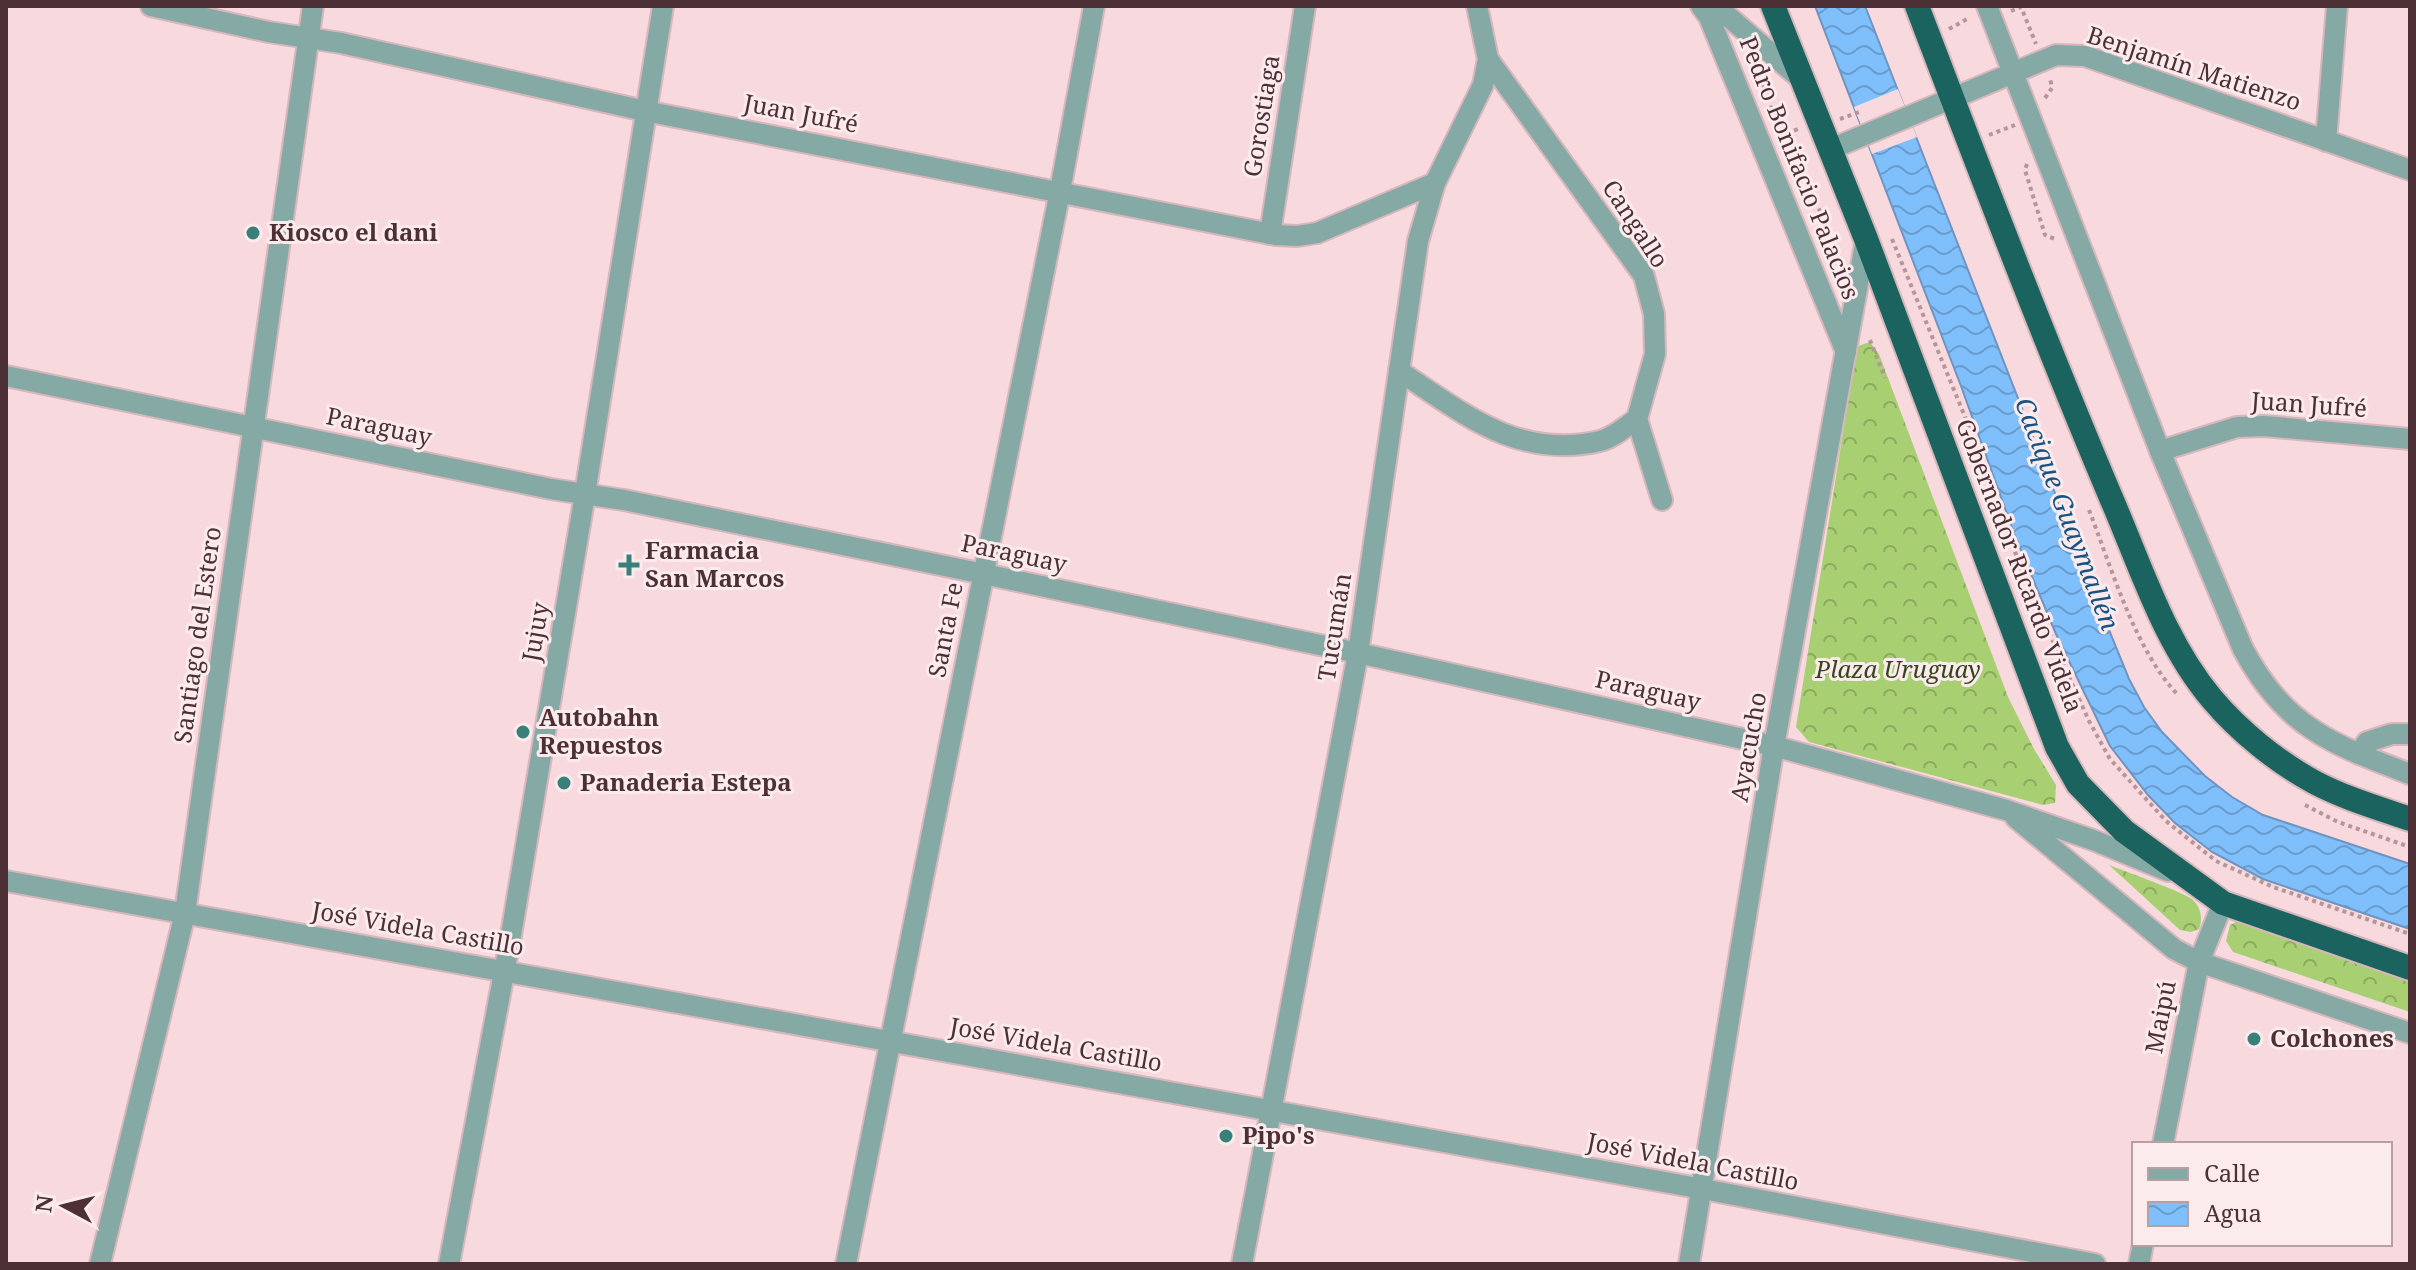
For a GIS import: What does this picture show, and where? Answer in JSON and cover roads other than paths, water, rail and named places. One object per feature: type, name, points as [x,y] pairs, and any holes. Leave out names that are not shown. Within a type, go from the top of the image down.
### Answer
[{"type":"highway","name":"Gobernador Ricardo Videla","points":[[1773,6],[1802,80],[1849,141],[1866,239],[2057,747],[2078,784],[2124,831],[2223,903],[2410,968]]},
{"type":"highway","points":[[1917,6],[2062,383],[2170,635],[2193,673],[2211,699],[2239,728],[2291,767],[2325,787],[2410,819]]},
{"type":"street","name":"Juan Jufré","points":[[151,6],[356,46],[645,111],[1270,234],[1297,236],[1317,233],[1435,183]]},
{"type":"street","name":"Santiago del Estero","points":[[100,1264],[185,913],[313,6]]},
{"type":"street","name":"Jujuy","points":[[449,1264],[504,971],[663,6]]},
{"type":"street","name":"Santa Fe","points":[[846,1264],[1060,191],[1094,6]]},
{"type":"street","name":"Gorostiaga","points":[[1270,234],[1305,6]]},
{"type":"street","name":"Tucumán","points":[[1242,1264],[1358,653],[1418,241],[1435,183],[1480,93],[1488,59],[1477,6]]},
{"type":"street","name":"Pedro Bonifacio Palacios","points":[[1701,6],[1709,17],[1846,352]]},
{"type":"street","points":[[1716,6],[1802,80]]},
{"type":"street","points":[[1987,6],[2160,451],[2243,649],[2258,677],[2287,710],[2311,730],[2359,754],[2410,774]]},
{"type":"street","points":[[2326,141],[2337,6]]},
{"type":"street","name":"Benjamín Matienzo","points":[[1849,141],[2056,55],[2085,56],[2410,170]]},
{"type":"street","name":"Cangallo","points":[[1488,59],[1644,276],[1654,314],[1655,354],[1637,419]]},
{"type":"street","name":"Ayacucho","points":[[1689,1264],[1774,746],[1866,239]]},
{"type":"street","points":[[1399,371],[1481,425],[1522,441],[1562,445],[1603,440],[1637,419],[1662,500]]},
{"type":"street","name":"Paraguay","points":[[6,376],[551,489],[624,500],[984,574],[1774,746],[2006,810],[2093,840],[2187,879]]},
{"type":"street","name":"Juan Jufré","points":[[2160,451],[2237,427],[2264,426],[2410,439]]},
{"type":"street","points":[[2359,754],[2367,742],[2392,734],[2410,734]]},
{"type":"street","name":"Paraguay","points":[[2006,810],[2174,949],[2199,962]]},
{"type":"street","name":"José Videla Castillo","points":[[6,881],[1703,1189],[2095,1264]]},
{"type":"street","name":"Maipú","points":[[2163,1142],[2199,962],[2223,903]]},
{"type":"street","points":[[2199,962],[2410,1033]]},
{"type":"water","points":[[1815,6],[1865,6],[2092,588],[2129,679],[2144,707],[2162,732],[2205,776],[2232,797],[2263,815],[2410,864],[2410,929],[2263,879],[2212,852],[2175,823],[2148,795],[2110,746],[2056,634],[2015,536],[1961,386]]},
{"type":"place","name":"Kiosco el dani","points":[[253,233]]},
{"type":"place","name":"Farmacia San Marcos","points":[[629,565]]},
{"type":"place","name":"Autobahn Repuestos","points":[[523,732]]},
{"type":"place","name":"Panaderia Estepa","points":[[564,783]]},
{"type":"place","name":"Colchones","points":[[2254,1039]]},
{"type":"place","name":"Pipo's","points":[[1226,1136]]},
{"type":"water label","name":"Cacique Guaymallén","points":[[2067,514]]},
{"type":"park label","name":"Plaza Uruguay","points":[[1898,670]]}]
